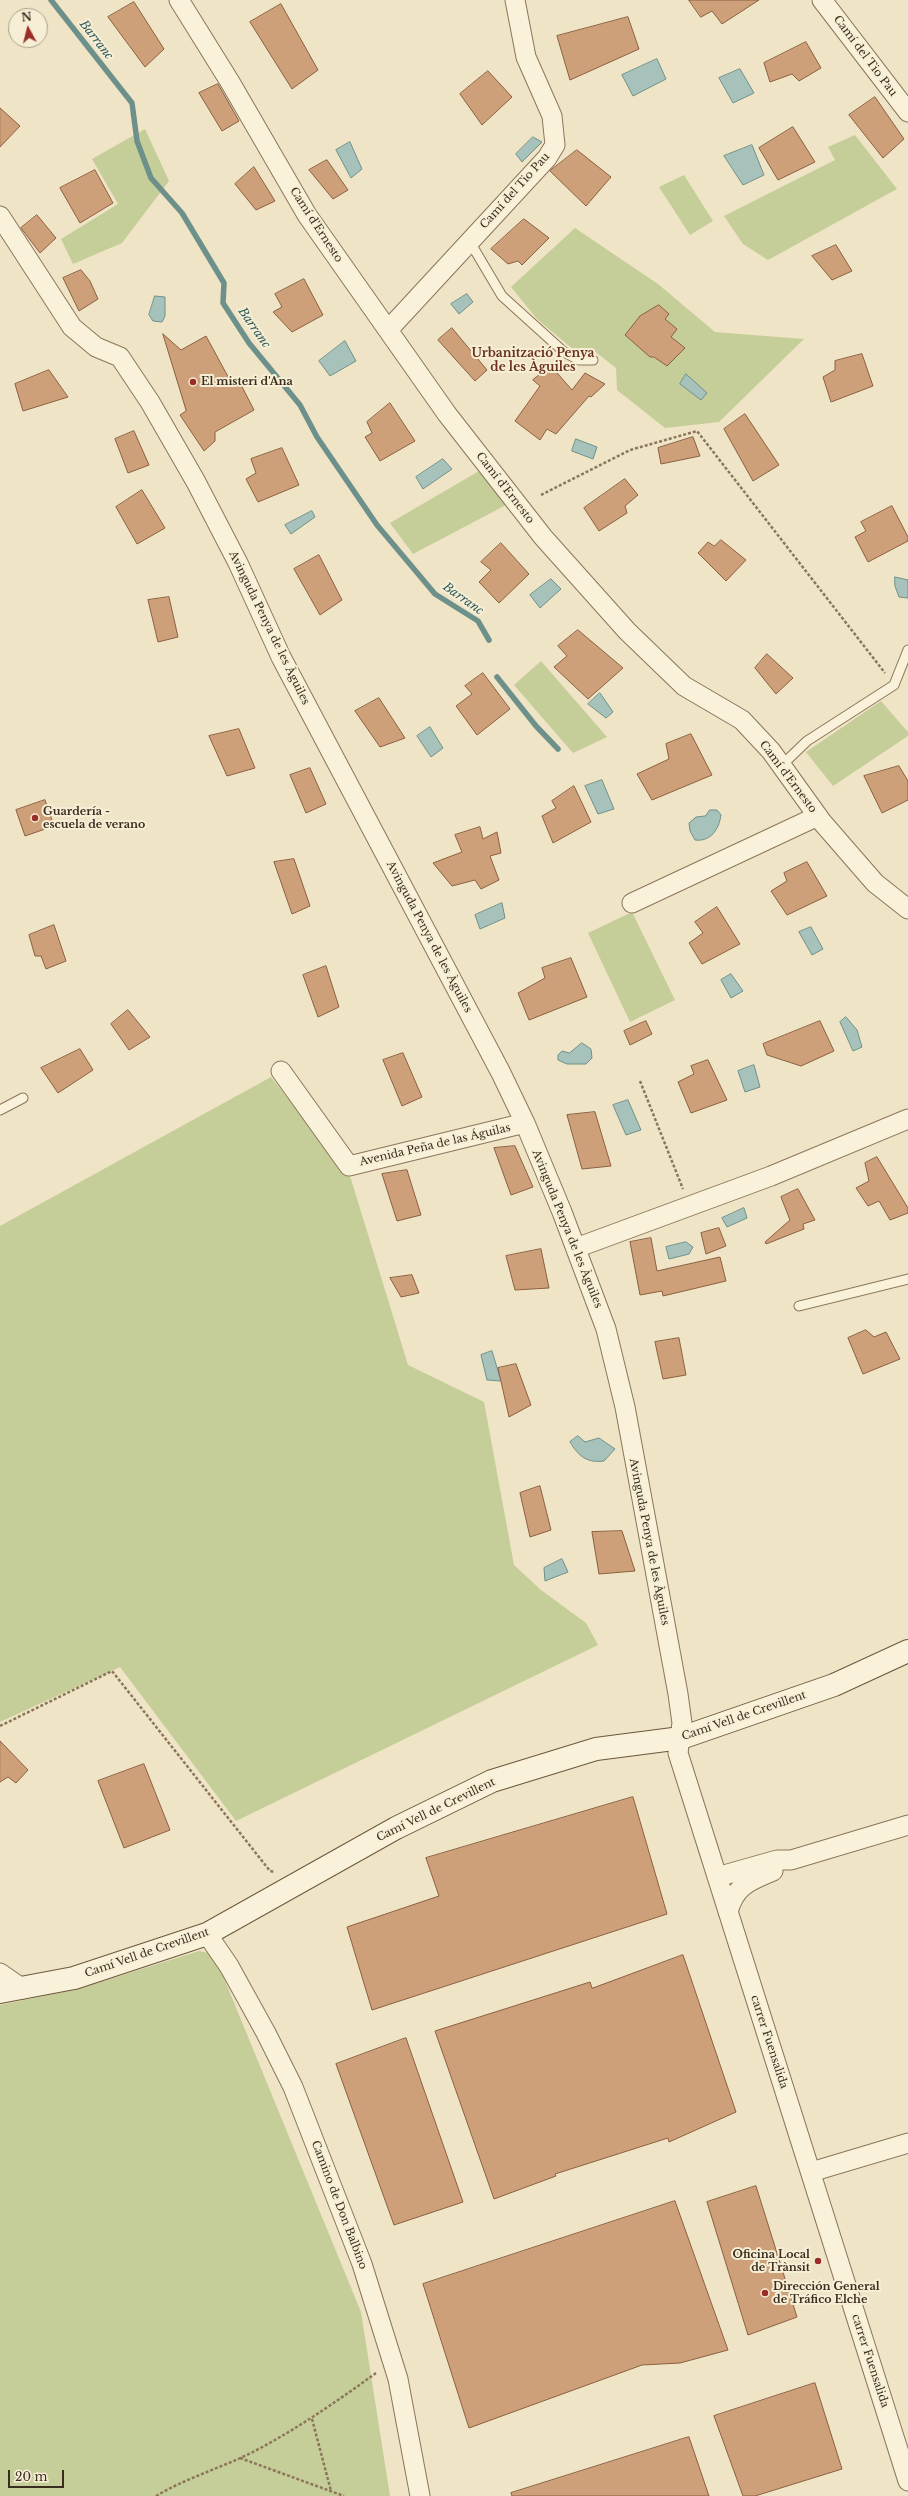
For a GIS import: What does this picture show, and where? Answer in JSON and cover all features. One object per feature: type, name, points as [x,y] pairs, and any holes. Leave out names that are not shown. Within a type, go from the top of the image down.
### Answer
[{"type":"street","name":"Camí d'Ernesto","points":[[179,0],[230,82],[307,215],[447,414],[543,537],[627,631],[684,686],[742,720],[781,766],[818,816],[875,883],[908,909]]},
{"type":"street","name":"Camí del Tio Pau","points":[[388,330],[547,158],[555,144],[552,116],[526,57],[515,0]]},
{"type":"street","name":"Camí del Tio Pau","points":[[822,0],[908,112]]},
{"type":"street","name":"Avinguda Penya de les Àguiles","points":[[0,216],[72,327],[96,347],[120,357],[150,402],[192,475],[238,563],[281,657],[501,1073],[525,1123],[576,1248],[606,1329],[625,1407],[678,1694],[682,1723],[681,1738]]},
{"type":"street","points":[[632,903],[818,816]]},
{"type":"street","name":"Avenida Peña de las Águilas","points":[[281,1071],[306,1103],[348,1166],[525,1123]]},
{"type":"street","points":[[576,1248],[771,1176],[908,1120]]},
{"type":"street","name":"Camí Vell de Crevillent","points":[[0,1992],[23,1989],[74,1978],[207,1934],[396,1828],[492,1781],[596,1749],[681,1738],[834,1685],[908,1651]]},
{"type":"street","name":"carrer Fuensalida","points":[[681,1738],[678,1753],[908,2482]]},
{"type":"street","points":[[717,1877],[777,1860],[791,1860],[908,1825]]},
{"type":"street","points":[[728,1912],[734,1894],[740,1888],[785,1866],[791,1860]]},
{"type":"street","name":"Camino de Don Balbino","points":[[207,1934],[255,2013],[293,2087],[362,2264],[398,2379],[420,2496]]},
{"type":"street","points":[[0,1973],[23,1989]]},
{"type":"street","points":[[810,2172],[908,2143]]},
{"type":"lane","points":[[470,242],[502,296],[554,344],[571,357],[593,360]]},
{"type":"lane","points":[[781,766],[807,741],[894,685],[908,650]]},
{"type":"lane","points":[[0,1110],[23,1098]]},
{"type":"lane","points":[[799,1306],[908,1279]]},
{"type":"path","points":[[540,495],[630,450],[697,432],[894,685]]},
{"type":"path","points":[[640,1081],[689,1205]]},
{"type":"path","points":[[0,1726],[112,1671],[270,1871],[281,1873]]},
{"type":"path","points":[[156,2496],[171,2487],[240,2458],[312,2419],[392,2362]]},
{"type":"path","points":[[312,2419],[331,2491]]},
{"type":"path","points":[[240,2458],[344,2496]]},
{"type":"green space","points":[[145,129],[169,181],[122,243],[73,264],[61,239],[118,204],[92,159]]},
{"type":"green space","points":[[855,135],[897,189],[768,260],[743,244],[724,216],[835,160],[828,147]]},
{"type":"green space","points":[[684,175],[713,221],[690,235],[659,187]]},
{"type":"green space","points":[[575,228],[658,284],[715,332],[804,339],[719,422],[665,428],[617,390],[616,368],[593,350],[581,356],[537,319],[511,287]]},
{"type":"green space","points":[[479,471],[506,505],[413,554],[390,523]]},
{"type":"green space","points":[[541,661],[607,737],[573,753],[514,685]]},
{"type":"green space","points":[[881,701],[908,732],[908,736],[833,786],[806,752]]},
{"type":"green space","points":[[632,912],[675,1000],[630,1022],[588,933]]},
{"type":"green space","points":[[271,1077],[351,1179],[408,1365],[484,1402],[514,1565],[541,1590],[586,1623],[598,1645],[236,1821],[120,1667],[0,1722],[0,1226]]},
{"type":"green space","points":[[199,1951],[214,1954],[361,2312],[390,2496],[0,2496],[0,2005],[78,1989]]},
{"type":"water","points":[[657,59],[666,79],[633,96],[622,75]]},
{"type":"water","points":[[740,69],[754,93],[733,103],[719,78]]},
{"type":"water","points":[[533,137],[542,142],[522,162],[516,154]]},
{"type":"water","points":[[350,142],[362,169],[351,178],[336,150]]},
{"type":"water","points":[[752,145],[764,175],[743,185],[724,156]]},
{"type":"water","points":[[467,294],[473,302],[459,314],[451,304]]},
{"type":"water","points":[[155,296],[165,297],[165,316],[162,322],[153,321],[149,315]]},
{"type":"water","points":[[345,341],[356,361],[330,376],[319,361]]},
{"type":"water","points":[[686,374],[707,393],[701,400],[680,384]]},
{"type":"water","points":[[576,439],[597,447],[593,459],[572,451]]},
{"type":"water","points":[[443,459],[452,469],[423,489],[416,477]]},
{"type":"water","points":[[312,511],[315,517],[291,534],[285,525]]},
{"type":"water","points":[[895,577],[908,580],[908,598],[899,597],[895,586]]},
{"type":"water","points":[[551,579],[561,589],[540,608],[530,595]]},
{"type":"water","points":[[600,693],[613,712],[606,718],[588,704]]},
{"type":"water","points":[[430,727],[443,748],[431,757],[417,736]]},
{"type":"water","points":[[602,780],[614,809],[598,814],[585,786]]},
{"type":"water","points":[[710,810],[717,810],[721,815],[716,830],[706,839],[695,840],[690,831],[689,823],[696,817],[705,816]]},
{"type":"water","points":[[502,903],[505,918],[480,929],[475,915]]},
{"type":"water","points":[[811,927],[823,949],[812,955],[799,932]]},
{"type":"water","points":[[731,974],[743,991],[731,998],[721,980]]},
{"type":"water","points":[[846,1017],[857,1030],[862,1047],[853,1051],[840,1022]]},
{"type":"water","points":[[582,1043],[591,1049],[592,1058],[586,1064],[567,1064],[558,1060],[558,1055],[562,1051],[569,1053]]},
{"type":"water","points":[[754,1065],[760,1087],[745,1092],[738,1071]]},
{"type":"water","points":[[628,1100],[641,1130],[626,1135],[613,1105]]},
{"type":"water","points":[[744,1208],[747,1218],[727,1227],[722,1218]]},
{"type":"water","points":[[686,1242],[693,1247],[689,1254],[669,1259],[666,1247]]},
{"type":"water","points":[[492,1351],[501,1381],[487,1380],[481,1355]]},
{"type":"water","points":[[578,1436],[585,1442],[599,1438],[615,1449],[604,1461],[588,1460],[577,1452],[570,1442]]},
{"type":"water","points":[[562,1559],[568,1572],[545,1581],[544,1568]]},
{"type":"building","points":[[689,0],[759,0],[722,24],[712,11],[701,17]]},
{"type":"building","points":[[134,2],[164,49],[145,67],[108,17]]},
{"type":"building","points":[[281,4],[318,70],[292,89],[250,22]]},
{"type":"building","points":[[628,17],[639,49],[570,80],[557,36]]},
{"type":"building","points":[[806,42],[821,68],[799,81],[792,74],[770,82],[764,63]]},
{"type":"building","points":[[488,71],[512,97],[482,125],[460,94]]},
{"type":"building","points":[[218,84],[239,121],[222,131],[199,93]]},
{"type":"building","points":[[875,97],[904,139],[883,158],[849,115]]},
{"type":"building","points":[[0,108],[20,126],[0,147]]},
{"type":"building","points":[[793,127],[815,162],[778,180],[759,148]]},
{"type":"building","points":[[577,150],[611,177],[586,206],[550,171]]},
{"type":"building","points":[[327,160],[348,190],[333,199],[309,170]]},
{"type":"building","points":[[254,167],[275,201],[256,210],[235,184]]},
{"type":"building","points":[[95,170],[113,203],[80,223],[60,188]]},
{"type":"building","points":[[37,215],[56,238],[40,253],[21,228]]},
{"type":"building","points":[[524,219],[549,238],[522,265],[518,261],[508,264],[491,249]]},
{"type":"building","points":[[836,245],[852,271],[832,280],[812,256]]},
{"type":"building","points":[[81,270],[90,281],[98,299],[79,311],[63,278]]},
{"type":"building","points":[[304,279],[323,315],[292,332],[273,312],[282,307],[275,294]]},
{"type":"building","points":[[659,305],[669,314],[665,319],[677,329],[671,337],[685,348],[667,366],[654,357],[650,357],[625,335],[640,316]]},
{"type":"building","points":[[452,328],[487,370],[475,381],[438,340]]},
{"type":"building","points":[[163,334],[181,350],[206,336],[232,384],[238,379],[254,410],[215,432],[215,441],[204,451],[180,415],[186,411]]},
{"type":"building","points":[[862,354],[873,386],[831,402],[823,377],[835,370],[835,361]]},
{"type":"building","points":[[551,366],[572,390],[585,373],[605,384],[591,397],[589,396],[556,434],[547,429],[540,440],[515,421],[540,386],[533,380]]},
{"type":"building","points":[[49,370],[68,397],[23,411],[15,384]]},
{"type":"building","points":[[390,403],[415,441],[380,461],[365,437],[372,433],[367,422]]},
{"type":"building","points":[[745,414],[779,465],[753,481],[724,429]]},
{"type":"building","points":[[134,431],[149,465],[128,473],[115,439]]},
{"type":"building","points":[[693,437],[700,456],[661,464],[658,448]]},
{"type":"building","points":[[282,448],[299,485],[258,502],[246,479],[256,473],[251,459]]},
{"type":"building","points":[[625,479],[638,495],[625,506],[627,513],[599,531],[584,508]]},
{"type":"building","points":[[142,490],[165,528],[137,544],[116,507]]},
{"type":"building","points":[[892,506],[908,537],[908,541],[868,562],[855,537],[866,531],[861,522]]},
{"type":"building","points":[[721,540],[746,560],[726,581],[698,553],[708,542],[714,546]]},
{"type":"building","points":[[501,543],[529,574],[499,603],[479,582],[491,570],[481,562]]},
{"type":"building","points":[[319,555],[342,600],[320,615],[294,569]]},
{"type":"building","points":[[169,597],[178,637],[158,642],[148,600]]},
{"type":"building","points":[[578,630],[623,668],[588,699],[554,667],[567,656],[558,646]]},
{"type":"building","points":[[767,654],[793,678],[776,694],[755,668]]},
{"type":"building","points":[[483,673],[510,709],[477,735],[456,706],[472,694],[465,686]]},
{"type":"building","points":[[379,698],[405,738],[380,747],[355,711]]},
{"type":"building","points":[[239,729],[255,768],[227,776],[209,736]]},
{"type":"building","points":[[691,734],[712,775],[652,800],[637,774],[669,759],[666,744]]},
{"type":"building","points":[[899,766],[908,781],[908,800],[882,813],[864,776]]},
{"type":"building","points":[[310,768],[326,804],[306,813],[290,775]]},
{"type":"building","points":[[574,786],[591,822],[553,843],[542,816],[556,808],[552,801]]},
{"type":"building","name":"Guardería - escuela de verano","points":[[45,800],[54,826],[25,836],[16,810]]},
{"type":"building","points":[[480,827],[483,839],[497,832],[501,853],[490,856],[499,880],[481,889],[475,880],[452,886],[433,863],[462,852],[455,835]]},
{"type":"building","points":[[294,859],[310,906],[292,914],[274,862]]},
{"type":"building","points":[[807,862],[827,896],[787,915],[771,891],[787,881],[784,873]]},
{"type":"building","points":[[717,907],[740,944],[702,964],[689,943],[703,933],[695,922]]},
{"type":"building","points":[[54,925],[66,961],[46,969],[41,956],[35,956],[29,935]]},
{"type":"building","points":[[571,958],[587,997],[529,1020],[518,993],[545,978],[542,968]]},
{"type":"building","points":[[326,966],[339,1007],[318,1017],[303,975]]},
{"type":"building","points":[[128,1010],[150,1037],[129,1050],[111,1024]]},
{"type":"building","points":[[646,1021],[652,1034],[630,1045],[624,1031]]},
{"type":"building","points":[[820,1021],[834,1051],[801,1066],[767,1055],[763,1044]]},
{"type":"building","points":[[80,1049],[93,1070],[58,1093],[41,1068]]},
{"type":"building","points":[[403,1053],[422,1097],[402,1106],[383,1060]]},
{"type":"building","points":[[708,1060],[727,1100],[691,1113],[678,1082],[694,1074],[691,1066]]},
{"type":"building","points":[[595,1112],[611,1166],[582,1169],[567,1115]]},
{"type":"building","points":[[515,1146],[533,1187],[511,1195],[494,1148]]},
{"type":"building","points":[[877,1157],[908,1208],[908,1213],[890,1220],[879,1201],[868,1206],[856,1188],[869,1181],[865,1163]]},
{"type":"building","points":[[407,1170],[421,1215],[397,1221],[382,1174]]},
{"type":"building","points":[[798,1189],[815,1220],[803,1224],[804,1229],[766,1244],[765,1242],[790,1220],[781,1197]]},
{"type":"building","points":[[719,1228],[726,1246],[706,1254],[701,1233]]},
{"type":"building","points":[[651,1238],[657,1271],[720,1257],[726,1281],[663,1296],[662,1291],[640,1295],[630,1242]]},
{"type":"building","points":[[541,1249],[549,1288],[515,1290],[506,1256]]},
{"type":"building","points":[[412,1275],[419,1293],[401,1297],[390,1278]]},
{"type":"building","points":[[866,1330],[874,1337],[886,1332],[900,1359],[863,1374],[848,1338]]},
{"type":"building","points":[[679,1338],[686,1375],[663,1379],[655,1342]]},
{"type":"building","points":[[516,1364],[531,1405],[509,1417],[498,1368]]},
{"type":"building","points":[[540,1486],[551,1530],[530,1537],[520,1493]]},
{"type":"building","points":[[622,1531],[635,1571],[599,1574],[592,1532]]},
{"type":"building","points":[[0,1741],[28,1770],[16,1783],[8,1777],[0,1782]]},
{"type":"building","points":[[144,1764],[170,1830],[124,1848],[98,1781]]},
{"type":"building","points":[[633,1797],[667,1914],[372,2010],[347,1927],[439,1896],[426,1858]]},
{"type":"building","points":[[683,1955],[736,2112],[669,2142],[668,2138],[555,2174],[556,2176],[494,2199],[435,2031],[590,1982],[592,1988]]},
{"type":"building","points":[[406,2038],[463,2202],[394,2225],[336,2064]]},
{"type":"building","points":[[756,2186],[797,2317],[748,2335],[707,2202]]},
{"type":"building","points":[[675,2201],[728,2350],[680,2363],[642,2365],[469,2428],[423,2284]]},
{"type":"building","points":[[815,2383],[842,2469],[755,2496],[743,2496],[714,2416]]},
{"type":"building","points":[[689,2437],[709,2496],[512,2496],[511,2493]]},
{"type":"waterway","name":"Barranc","points":[[51,0],[132,103],[137,141],[151,178],[182,213],[224,283],[223,303],[249,343],[300,405],[317,437],[377,525],[435,594],[478,621],[489,640]]},
{"type":"waterway","name":"Barranc","points":[[497,677],[536,726],[558,749]]},
{"type":"place","name":"El misteri d'Ana","points":[[193,382]]},
{"type":"place","name":"Guardería - escuela de verano","points":[[35,818]]},
{"type":"place","name":"Oficina Local de Trànsit","points":[[818,2261]]},
{"type":"place","name":"Dirección General de Tráfico Elche","points":[[765,2293]]},
{"type":"district","name":"Urbanització Penya de les Àguiles","points":[[533,361]]}]
